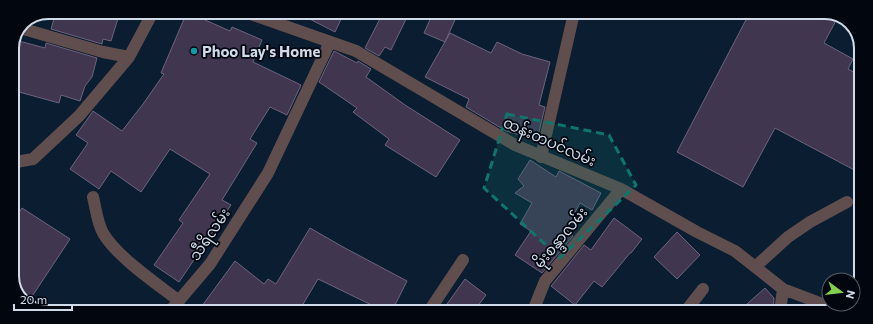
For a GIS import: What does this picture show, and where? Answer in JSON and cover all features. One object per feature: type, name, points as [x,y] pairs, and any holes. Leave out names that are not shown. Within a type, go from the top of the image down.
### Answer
[{"type":"street","points":[[19,160],[33,159],[79,116],[129,57],[149,19]]},
{"type":"street","name":"ထန်းတပင်လမ်း","points":[[267,19],[356,51],[515,145],[621,189],[697,232],[735,251],[783,289],[821,303]]},
{"type":"street","points":[[541,156],[573,19]]},
{"type":"street","points":[[25,30],[103,52],[129,57]]},
{"type":"street","name":"သီရိလမ်း","points":[[176,305],[210,264],[268,173],[330,42]]},
{"type":"street","name":"မိုးစန္ဒာလမ်း","points":[[535,305],[545,281],[621,189]]},
{"type":"street","points":[[93,197],[97,216],[103,233],[119,253],[174,305]]},
{"type":"street","points":[[755,267],[788,237],[810,222],[847,202]]},
{"type":"street","points":[[433,305],[463,260]]},
{"type":"street","points":[[690,305],[703,289]]},
{"type":"street","points":[[781,305],[783,289]]},
{"type":"highlighted area","points":[[507,114],[609,135],[636,185],[560,258],[484,188]]},
{"type":"building","points":[[54,19],[118,19],[111,41],[103,39],[102,44],[51,29]]},
{"type":"building","points":[[184,19],[203,19],[230,31],[232,27],[262,40],[253,62],[301,85],[287,115],[270,107],[250,139],[257,143],[222,200],[231,205],[179,282],[154,265],[183,223],[179,220],[210,174],[170,149],[141,192],[111,171],[99,189],[70,169],[88,143],[76,135],[93,111],[122,131],[164,74],[161,73]]},
{"type":"building","points":[[310,19],[341,19],[335,32]]},
{"type":"building","points":[[380,19],[406,19],[391,50],[385,47],[379,56],[365,48]]},
{"type":"building","points":[[430,19],[455,19],[445,42],[424,33]]},
{"type":"building","points":[[746,19],[829,19],[836,21],[824,43],[853,59],[848,69],[854,72],[854,170],[775,128],[743,187],[677,152]]},
{"type":"building","points":[[450,33],[491,53],[497,42],[522,54],[550,62],[539,105],[545,107],[537,140],[506,131],[466,107],[469,99],[425,77]]},
{"type":"building","points":[[20,41],[45,48],[46,43],[97,58],[92,77],[85,86],[80,101],[61,95],[59,103],[19,92]]},
{"type":"building","points":[[334,51],[357,63],[358,61],[371,69],[366,77],[405,105],[460,140],[436,177],[385,145],[389,139],[353,112],[357,108],[319,82]]},
{"type":"building","points":[[530,160],[556,177],[559,171],[601,193],[592,210],[580,203],[566,229],[573,236],[542,273],[515,255],[531,231],[520,224],[532,203],[515,193],[524,186],[518,179]]},
{"type":"building","points":[[22,208],[70,239],[30,299],[23,291],[19,278],[19,212]]},
{"type":"building","points":[[614,218],[642,239],[602,287],[594,281],[575,305],[551,286],[584,245],[591,250]]},
{"type":"building","points":[[310,228],[407,281],[395,305],[372,305],[318,279],[303,305],[203,305],[235,261],[264,284],[268,279],[276,284]]},
{"type":"building","points":[[677,232],[700,255],[677,279],[654,257]]},
{"type":"building","points":[[465,279],[486,295],[478,305],[446,305]]},
{"type":"building","points":[[765,288],[774,298],[774,305],[746,305]]},
{"type":"place","name":"Phoo Lay's Home","points":[[194,51]]}]
